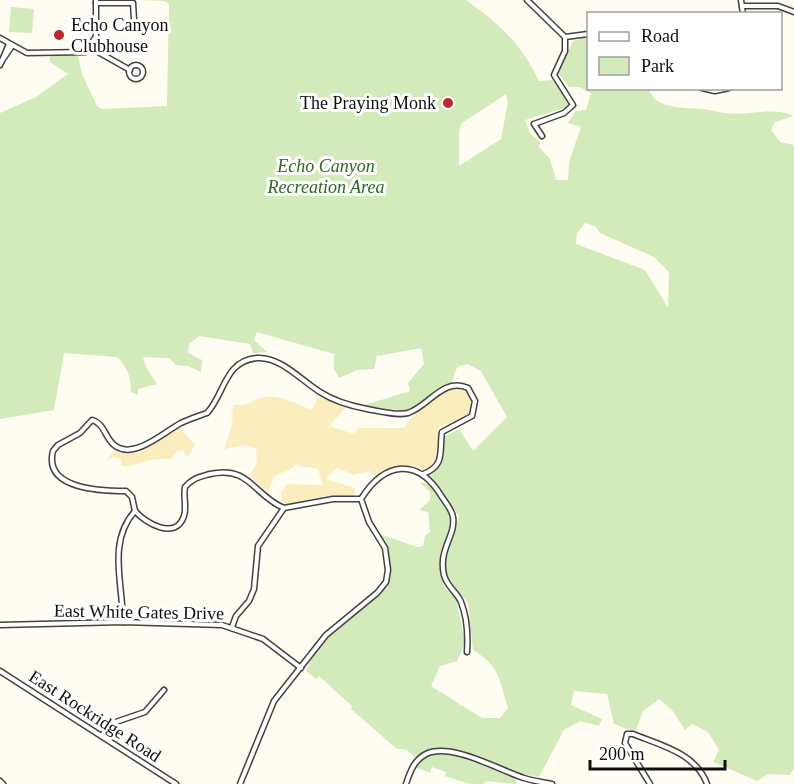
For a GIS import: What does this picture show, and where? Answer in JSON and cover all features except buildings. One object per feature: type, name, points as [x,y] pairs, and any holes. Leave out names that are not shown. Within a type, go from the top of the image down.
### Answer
[{"type":"street","points":[[741,0],[743,12]]},
{"type":"street","points":[[0,38],[27,53],[86,52],[91,48],[96,36],[96,1],[134,3],[134,20]]},
{"type":"street","points":[[527,1],[565,37],[565,51],[554,75],[573,105],[564,114],[534,124],[534,128],[542,136]]},
{"type":"street","points":[[742,6],[778,6],[794,12]]},
{"type":"street","points":[[565,37],[587,34]]},
{"type":"street","points":[[1,64],[10,45]]},
{"type":"street","points":[[91,48],[130,70]]},
{"type":"street","points":[[123,622],[117,555],[121,535],[135,511],[132,497],[126,491],[94,491],[68,482],[54,466],[53,451],[58,445],[80,433],[93,420],[102,427],[112,445],[122,450],[129,450],[148,443],[181,423],[207,413],[226,376],[237,366],[257,358],[275,362],[332,398],[356,407],[399,414],[413,410],[449,387],[468,388],[475,401],[472,416],[442,432],[441,458],[433,469],[423,474]]},
{"type":"street","points":[[361,499],[375,482],[402,468],[409,467],[423,474],[435,485],[453,518],[451,532],[442,553],[443,567],[447,583],[461,602],[467,652]]},
{"type":"street","points":[[135,511],[160,527],[167,529],[177,525],[184,516],[185,487],[195,478],[217,472],[245,477],[284,508]]},
{"type":"street","points":[[232,627],[236,616],[249,601],[254,589],[258,546],[284,508],[333,499],[361,499]]},
{"type":"street","points":[[240,784],[268,711],[326,635],[377,593],[386,582],[387,555],[369,522],[361,499]]},
{"type":"street","name":"East White Gates Drive","points":[[0,625],[123,622],[232,627],[263,639],[301,668]]},
{"type":"street","name":"East Rockridge Road","points":[[0,670],[176,784]]},
{"type":"street","points":[[101,736],[113,723],[145,712],[164,690]]},
{"type":"street","points":[[650,784],[624,743],[627,734],[633,734],[680,753],[701,771],[707,784]]},
{"type":"street","points":[[406,784],[413,765],[428,753],[453,751],[526,779],[552,784]]},
{"type":"green space","name":"Echo Canyon Recreation Area","points":[[139,0],[466,0],[508,35],[525,56],[539,81],[553,80],[569,103],[565,108],[525,120],[530,133],[541,143],[538,146],[550,159],[556,180],[568,180],[569,162],[581,127],[568,123],[575,111],[586,110],[591,93],[579,87],[569,87],[558,73],[573,41],[587,37],[587,90],[649,90],[657,101],[671,106],[733,114],[769,111],[794,116],[775,122],[771,130],[780,142],[794,145],[794,768],[790,775],[768,774],[757,781],[713,762],[719,750],[708,732],[692,724],[685,730],[672,710],[659,699],[643,711],[635,732],[614,724],[607,694],[574,691],[571,705],[602,719],[599,726],[580,721],[564,730],[539,777],[518,773],[449,748],[428,751],[415,757],[405,749],[397,749],[351,709],[352,706],[319,676],[316,679],[306,671],[321,642],[385,589],[388,584],[390,565],[380,534],[417,547],[423,546],[425,536],[430,532],[428,512],[419,510],[430,500],[430,492],[420,482],[434,486],[451,516],[451,530],[440,553],[444,587],[456,598],[465,643],[457,661],[440,666],[431,686],[482,718],[500,718],[508,708],[497,674],[482,656],[473,650],[468,603],[448,578],[444,565],[459,516],[430,476],[442,463],[445,436],[459,429],[473,451],[507,417],[481,371],[468,364],[457,367],[451,385],[407,411],[362,406],[410,391],[408,383],[424,364],[421,348],[377,356],[374,369],[357,370],[339,378],[334,369],[334,354],[257,332],[254,340],[267,352],[253,353],[250,344],[199,336],[189,344],[188,353],[202,360],[201,372],[188,366],[176,365],[169,358],[143,357],[146,367],[157,384],[138,389],[138,395],[131,392],[128,373],[117,357],[64,353],[54,410],[0,419],[0,113],[36,97],[68,74],[50,62],[50,56],[78,55],[82,74],[97,106],[102,109],[167,106],[169,4],[164,1]],"holes":[[[506,94],[508,102],[501,139],[459,166],[459,131],[462,123]],[[585,223],[595,226],[600,233],[654,257],[669,272],[668,308],[645,270],[576,244],[577,233]]]},
{"type":"green space","points":[[11,7],[34,9],[32,33],[9,32]]},
{"type":"green space","points":[[452,753],[516,778],[516,784],[486,781],[484,784],[470,784],[445,776],[446,772],[432,767],[430,773],[415,767],[426,757]]},
{"type":"sand","points":[[458,389],[470,395],[471,408],[459,420],[440,426],[438,430],[439,453],[436,462],[429,469],[402,465],[376,478],[370,471],[353,475],[337,467],[326,479],[355,488],[354,496],[325,496],[287,504],[282,502],[281,492],[287,484],[323,485],[318,469],[295,465],[275,476],[268,493],[250,476],[257,462],[256,449],[245,445],[224,449],[232,426],[233,405],[244,405],[260,398],[271,396],[283,398],[312,410],[319,396],[346,407],[329,426],[354,434],[358,428],[404,428],[414,415],[434,398]]},
{"type":"sand","points":[[180,428],[195,445],[189,455],[185,456],[183,450],[176,452],[171,459],[153,459],[129,466],[121,466],[121,459],[113,457],[107,461],[113,451],[138,453]]},
{"type":"place","name":"Echo Canyon Clubhouse","points":[[59,35]]},
{"type":"place","name":"The Praying Monk","points":[[448,103]]}]
